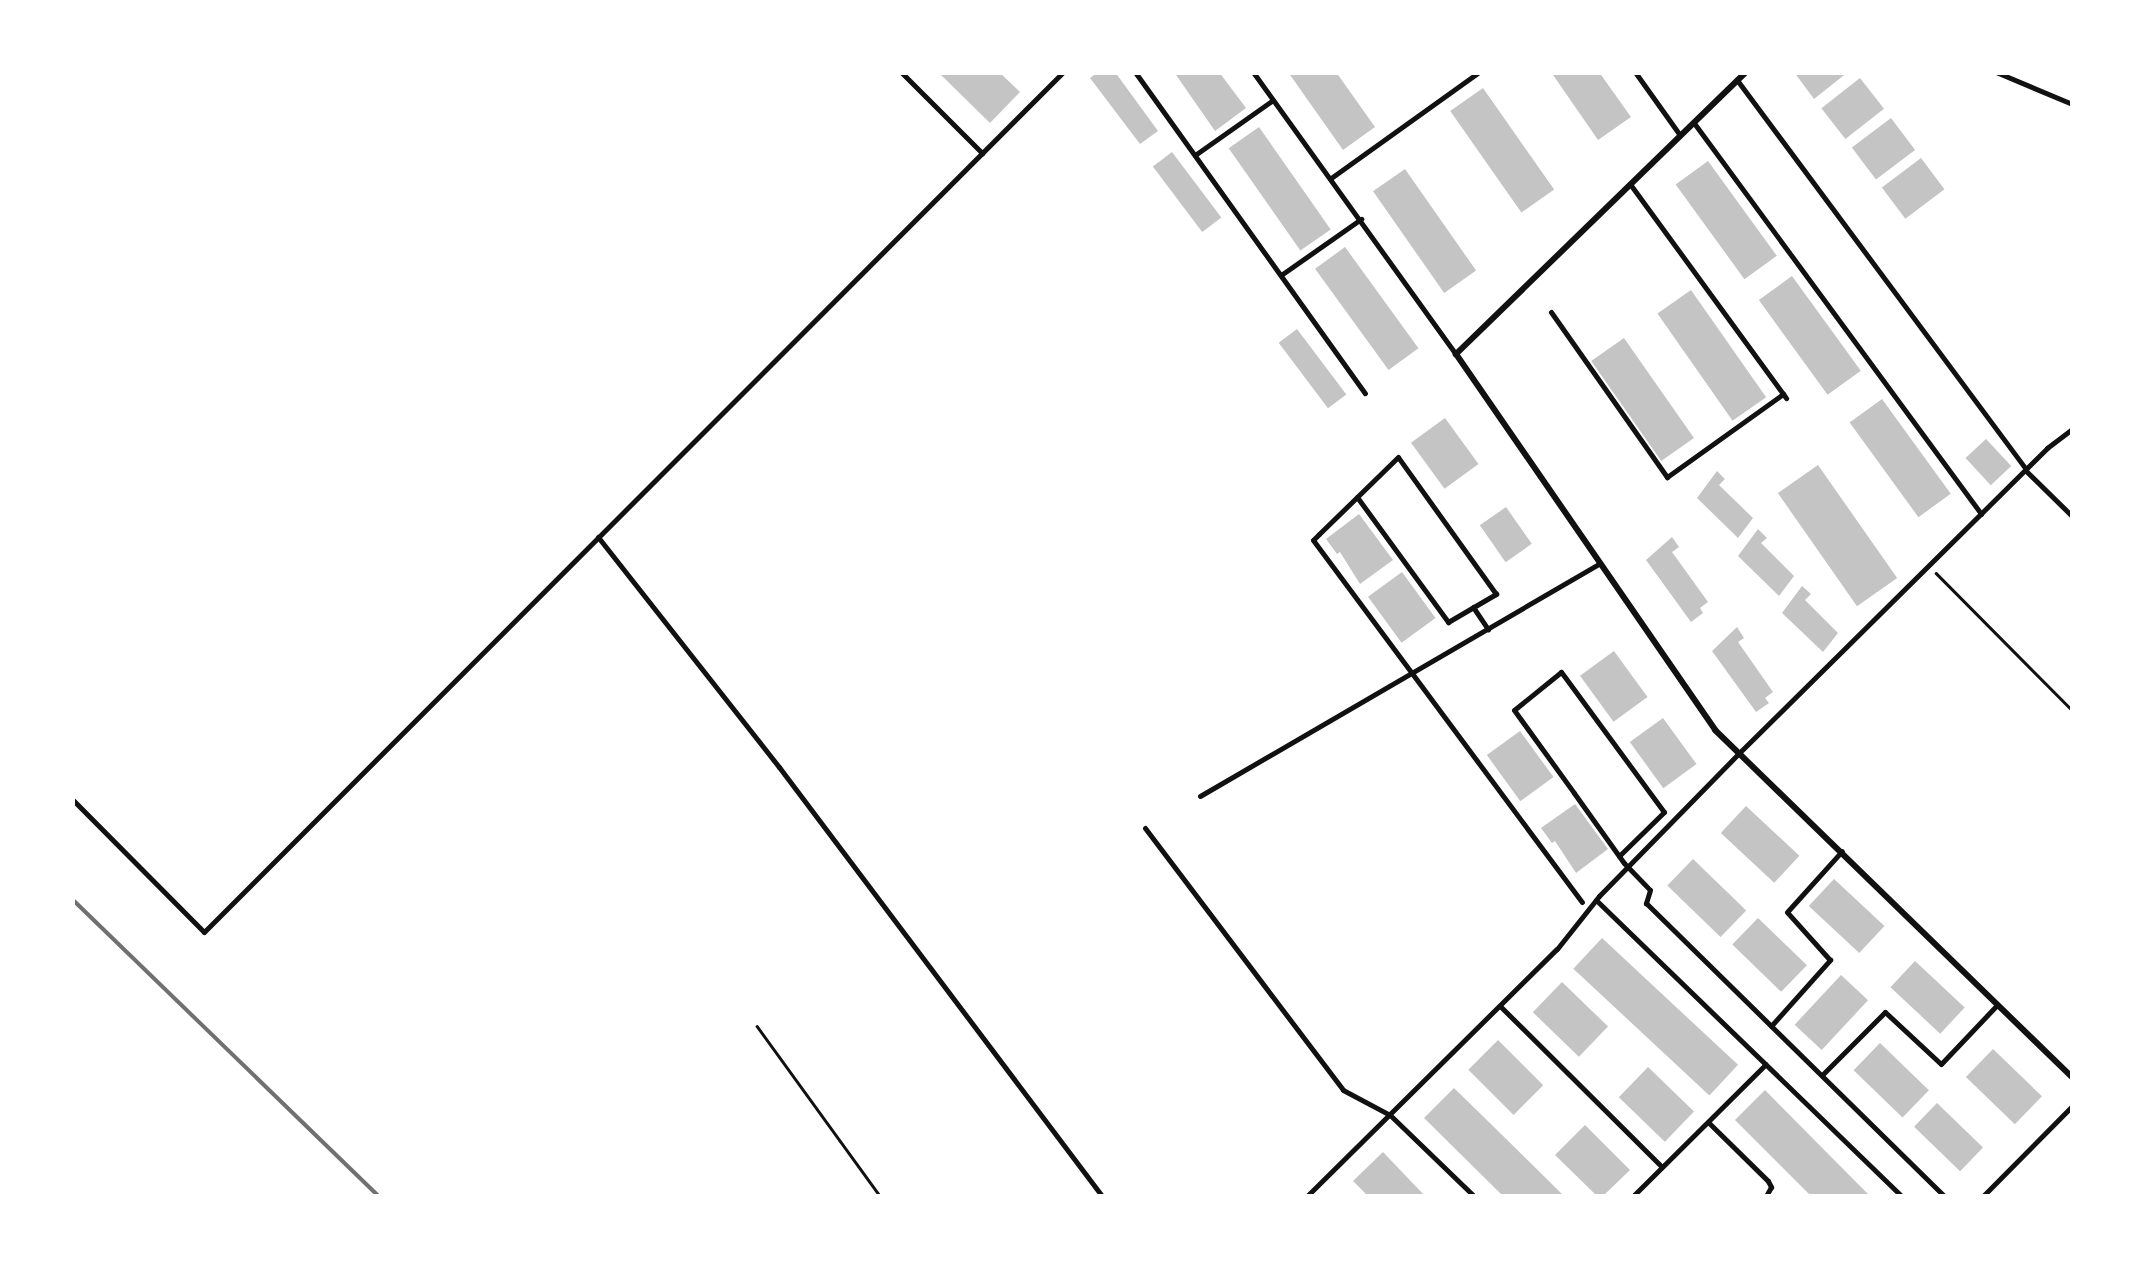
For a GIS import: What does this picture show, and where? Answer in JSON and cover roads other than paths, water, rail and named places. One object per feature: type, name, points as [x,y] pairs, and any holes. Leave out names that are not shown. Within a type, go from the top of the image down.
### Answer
[{"type":"street","points":[[901,72],[982,153]]},
{"type":"street","points":[[72,799],[204,932],[1063,72]]},
{"type":"street","points":[[1135,72],[1365,393]]},
{"type":"street","points":[[1253,72],[1456,354],[1715,730],[2072,1076]]},
{"type":"street","points":[[1331,178],[1479,72]]},
{"type":"street","points":[[1636,72],[1681,135]]},
{"type":"street","points":[[1456,354],[1746,72]]},
{"type":"street","points":[[1996,72],[2072,104]]},
{"type":"street","points":[[1737,80],[2026,470],[2072,516]]},
{"type":"street","points":[[1195,155],[1273,100]]},
{"type":"street","points":[[1694,123],[1981,514]]},
{"type":"street","points":[[1551,312],[1667,477],[1784,396],[1630,184]]},
{"type":"street","points":[[1281,276],[1361,219]]},
{"type":"street","points":[[1307,1196],[1557,949],[1596,900],[1738,754],[2072,429]]},
{"type":"street","points":[[1357,497],[1448,622],[1496,594],[1398,457],[1357,497],[1313,540],[1582,902]]},
{"type":"street","points":[[598,536],[779,767],[1102,1196]]},
{"type":"street","points":[[1200,796],[1599,564]]},
{"type":"street","points":[[1473,607],[1488,629]]},
{"type":"street","points":[[1619,856],[1664,812],[1561,672],[1514,710],[1619,856],[1628,868],[1650,890],[1646,903],[1944,1196]]},
{"type":"street","points":[[1145,828],[1343,1090],[1390,1115],[1474,1196]]},
{"type":"street","points":[[1772,1026],[1830,960],[1787,912],[1842,851]]},
{"type":"street","points":[[1596,900],[1901,1196]]},
{"type":"street","points":[[1822,1075],[1885,1012],[1941,1064],[1997,1005]]},
{"type":"street","points":[[1500,1006],[1662,1167]]},
{"type":"street","points":[[1632,1196],[1766,1064]]},
{"type":"street","points":[[1984,1196],[2072,1106]]},
{"type":"street","points":[[1708,1122],[1768,1181],[1771,1187],[1766,1196]]},
{"type":"railway","points":[[72,899],[378,1196]]}]
